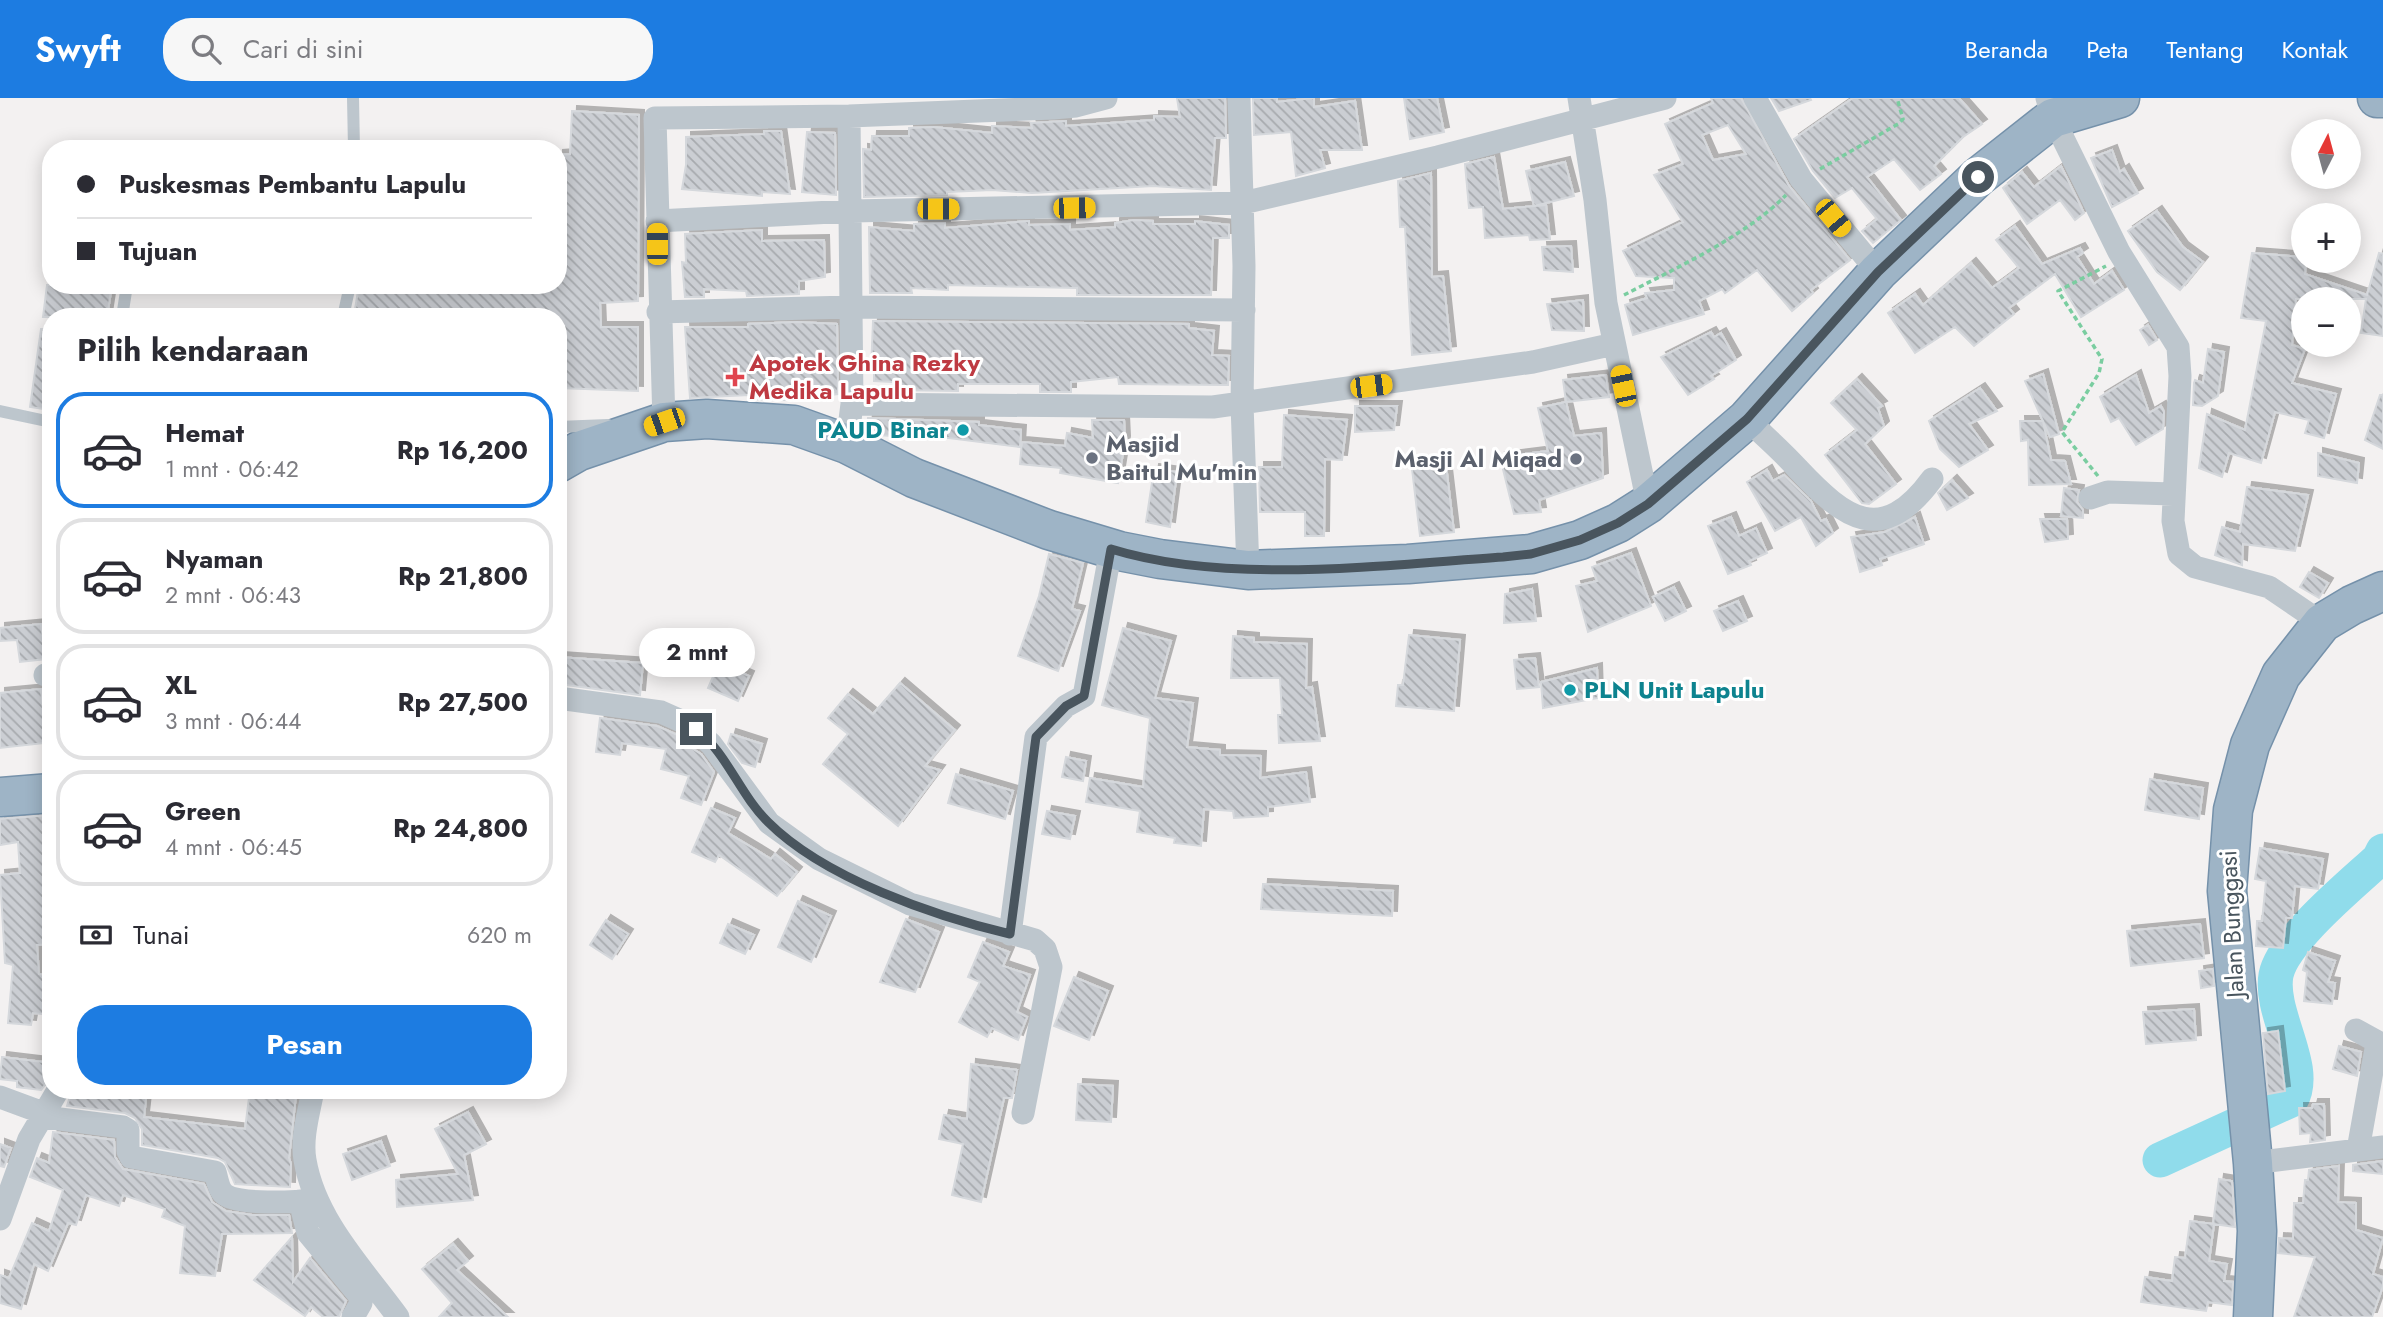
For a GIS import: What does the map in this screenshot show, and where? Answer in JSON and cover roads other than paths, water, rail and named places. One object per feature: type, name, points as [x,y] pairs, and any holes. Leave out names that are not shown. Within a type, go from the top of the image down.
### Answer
[{"type":"highway","points":[[567,458],[579,451],[664,422],[707,419],[794,425],[847,444],[914,478],[990,508],[1111,549],[1160,559],[1248,569],[1341,567],[1531,554],[1580,540],[1618,523],[1648,504],[1747,419],[1878,272],[2050,108],[2120,98]]},
{"type":"highway","points":[[2377,98],[2383,98]]},
{"type":"highway","name":"Jalan Bunggasi","points":[[2253,1317],[2257,1231],[2227,891],[2229,831],[2250,745],[2281,675],[2322,623],[2383,591]]},
{"type":"highway","points":[[0,797],[42,794]]},
{"type":"street","points":[[664,422],[658,312],[654,108],[849,116],[1053,108],[1076,106],[1106,98]]},
{"type":"street","points":[[1239,98],[1243,203],[1242,404],[1248,569]]},
{"type":"street","points":[[657,221],[852,211],[1243,203],[1438,157],[1580,108],[1665,98]]},
{"type":"street","points":[[1755,98],[1801,179],[1878,272]]},
{"type":"street","points":[[1580,108],[1606,303],[1648,504]]},
{"type":"street","points":[[2050,108],[2119,253],[2178,347],[2180,376],[2173,494],[2174,533],[2179,554],[2186,561],[2213,573],[2269,587],[2322,623]]},
{"type":"street","points":[[847,444],[852,404],[849,116]]},
{"type":"street","points":[[658,312],[850,307],[1244,310]]},
{"type":"street","points":[[852,404],[1185,408],[1242,404],[1533,362],[1614,344]]},
{"type":"street","points":[[1747,419],[1830,502],[1855,517],[1882,521],[1911,504],[1932,480]]},
{"type":"street","points":[[2099,495],[2173,494]]},
{"type":"street","points":[[1010,934],[1036,737],[1066,706],[1084,696],[1111,549]]},
{"type":"street","points":[[567,699],[661,712],[688,724],[711,744],[769,823],[798,845],[853,877],[910,904],[1035,940],[1045,949],[1051,967],[1023,1113]]},
{"type":"street","points":[[2356,1030],[2380,1044],[2358,1150]]},
{"type":"street","points":[[0,1097],[45,1116],[123,1127],[128,1130],[128,1151],[131,1157],[215,1172],[221,1190],[234,1198],[308,1200]]},
{"type":"street","points":[[0,1219],[29,1139],[54,1099]]},
{"type":"street","points":[[312,1099],[304,1150],[308,1233],[359,1295],[361,1303],[353,1317]]},
{"type":"street","points":[[2249,1134],[2358,1150],[2383,1147]]},
{"type":"street","points":[[308,1200],[398,1317]]},
{"type":"lane","points":[[353,98],[354,140]]},
{"type":"lane","points":[[0,411],[42,420]]},
{"type":"lane","points":[[567,427],[664,422]]},
{"type":"waterway","points":[[2160,1160],[2291,1100],[2296,1087],[2296,1072],[2275,990],[2281,961],[2305,930],[2336,897],[2379,859],[2383,851]]},
{"type":"place","name":"Apotek Ghina Rezky Medika Lapulu","points":[[735,377]]},
{"type":"place","name":"PAUD Binar","points":[[963,430]]},
{"type":"place","name":"Masjid Baitul Mu'min","points":[[1092,458]]},
{"type":"place","name":"Masji Al Miqad","points":[[1576,459]]},
{"type":"place","name":"PLN Unit Lapulu","points":[[1570,690]]}]
